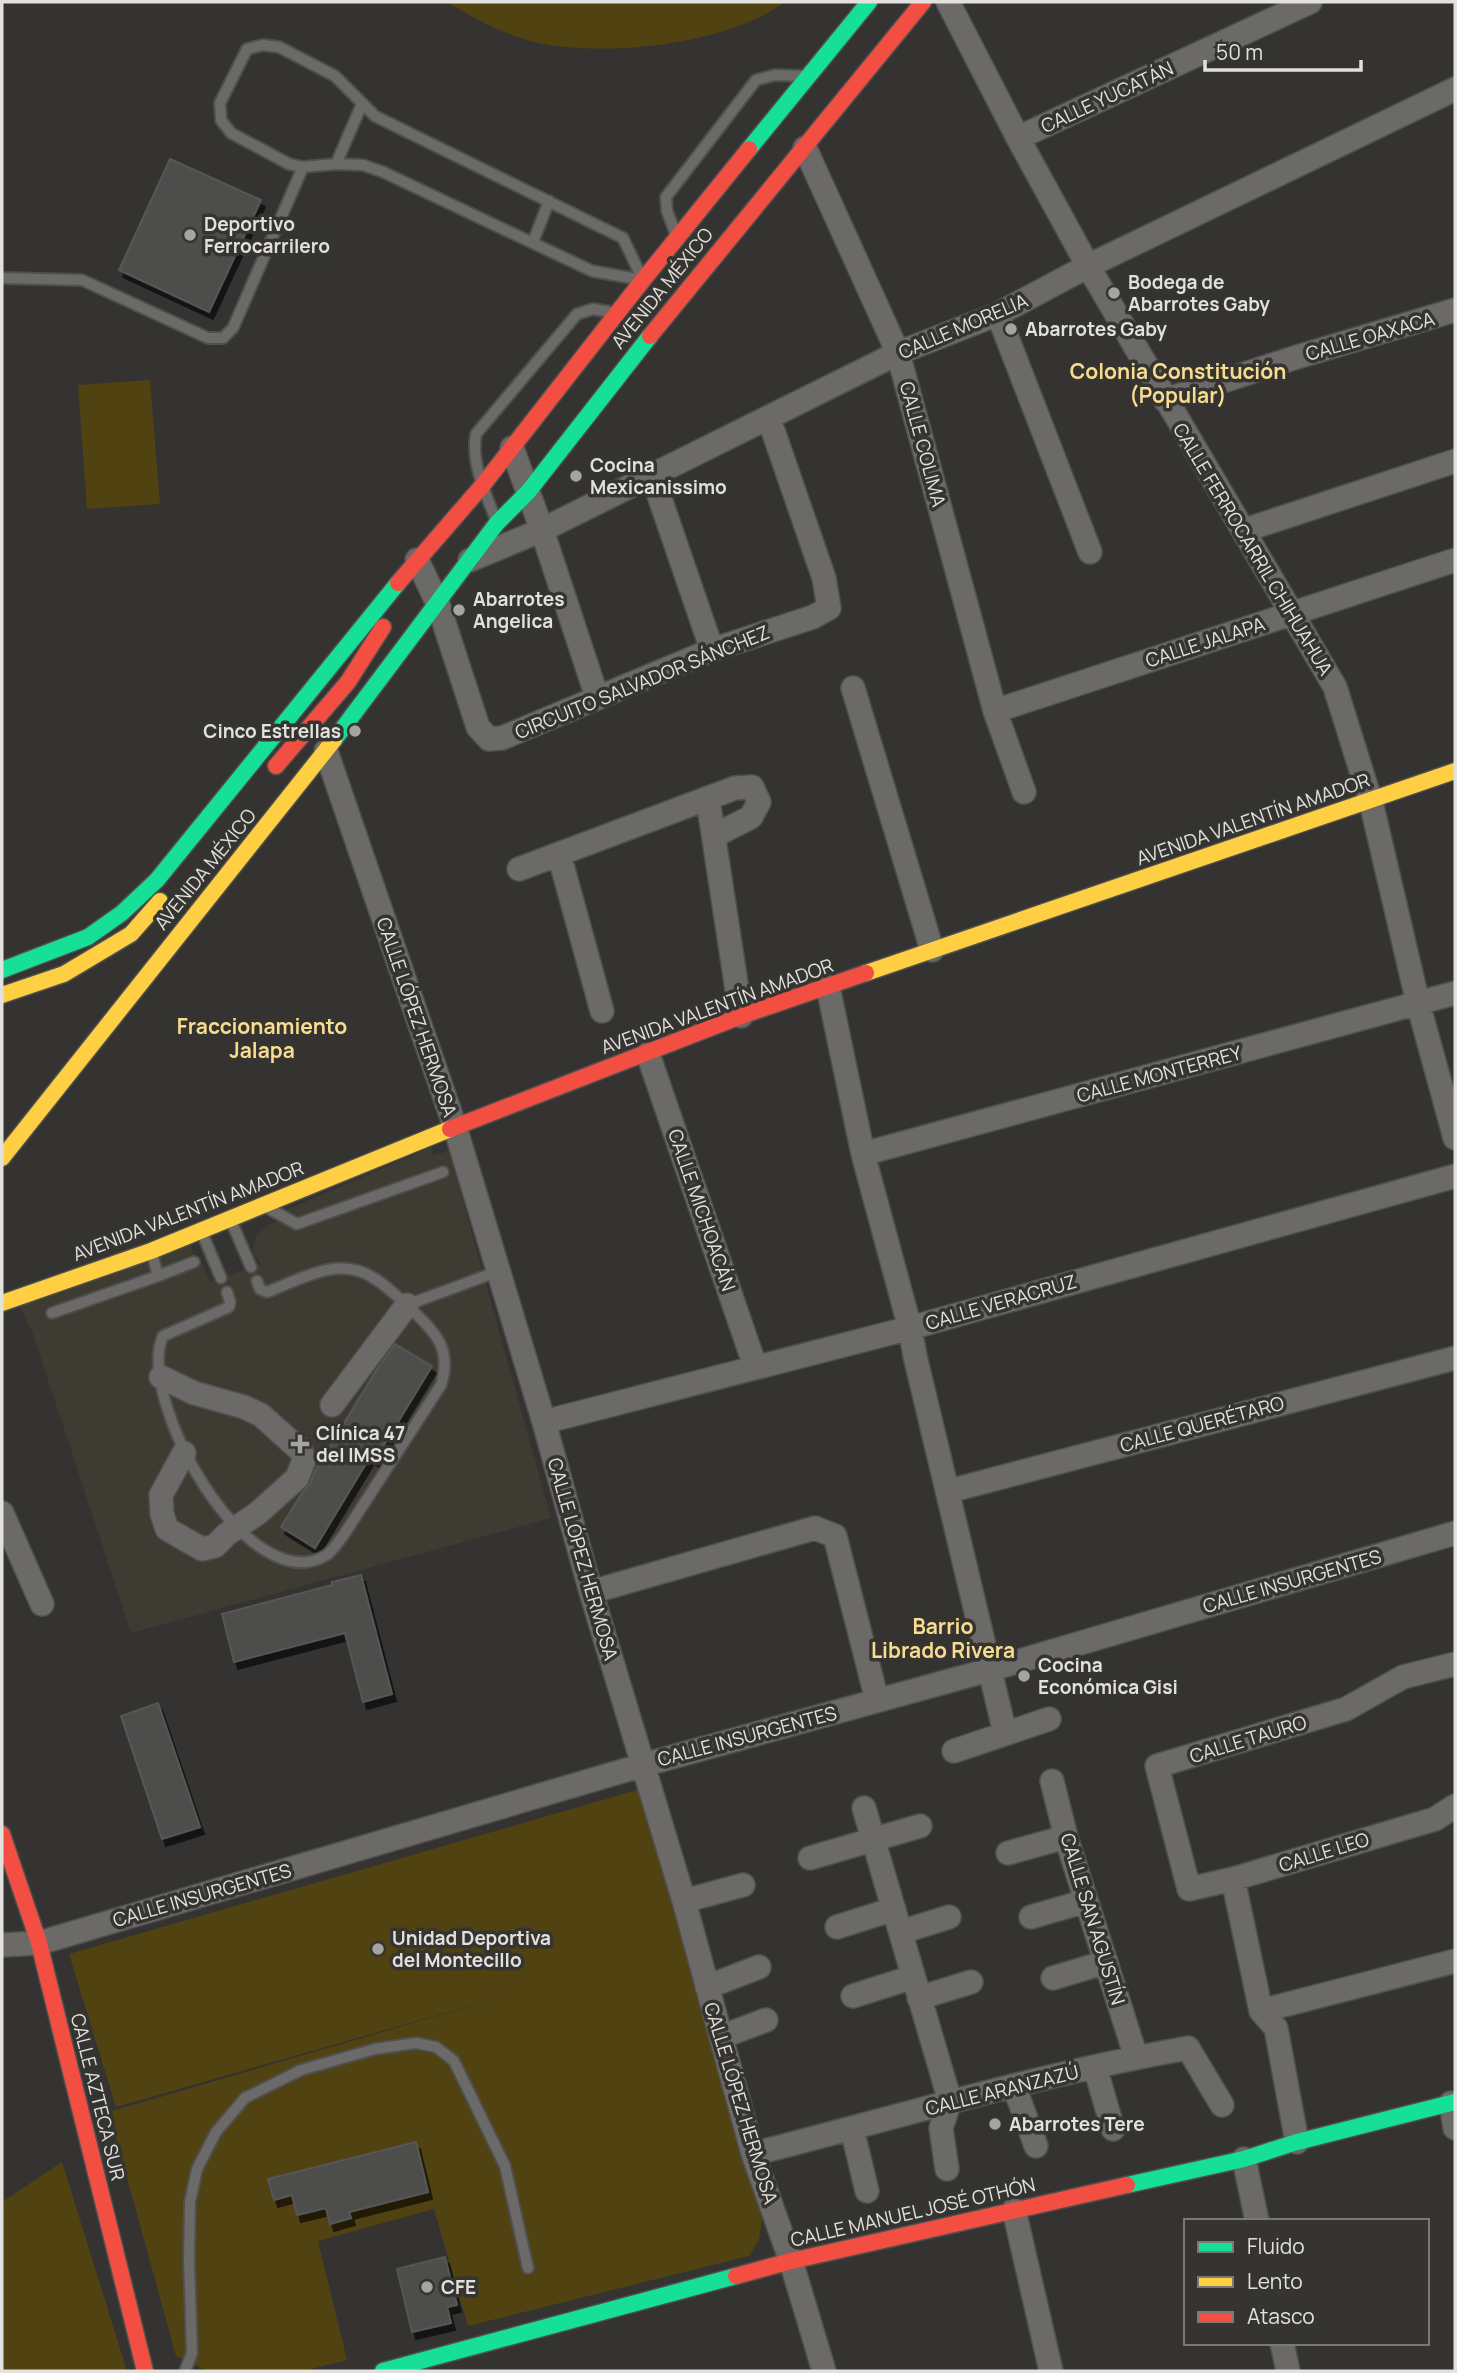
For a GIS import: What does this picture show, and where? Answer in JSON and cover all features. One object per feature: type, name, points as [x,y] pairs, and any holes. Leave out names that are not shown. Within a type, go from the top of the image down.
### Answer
[{"type":"street","name":"AVENIDA MÉXICO","points":[[2,971],[88,937],[122,913],[157,880],[417,560],[482,486],[643,280],[869,2]]},
{"type":"street","name":"AVENIDA MÉXICO","points":[[2,1158],[326,751],[497,523],[528,492],[666,297],[805,148],[923,2]]},
{"type":"street","name":"CALLE FERROCARRIL CHIHUAHUA","points":[[948,2],[1087,266],[1245,530],[1335,687],[1371,802],[1418,1003],[1455,1138]]},
{"type":"street","name":"CALLE YUCATÁN","points":[[1018,138],[1310,2]]},
{"type":"street","name":"CALLE MORELIA","points":[[469,561],[542,530],[898,353],[998,314],[1087,266],[1455,89]]},
{"type":"street","name":"CALLE COLIMA","points":[[805,148],[898,353],[995,711],[1024,792]]},
{"type":"street","points":[[643,280],[656,283],[666,297]]},
{"type":"street","name":"CALLE OAXACA","points":[[1165,400],[1455,310]]},
{"type":"street","points":[[998,314],[1090,552]]},
{"type":"street","name":"CIRCUITO SALVADOR SÁNCHEZ","points":[[417,560],[438,604],[478,727],[489,739],[502,738],[712,650],[813,617],[829,608],[824,578],[769,419]]},
{"type":"street","points":[[512,448],[597,697]]},
{"type":"street","points":[[1245,530],[1455,461]]},
{"type":"street","points":[[652,475],[712,650]]},
{"type":"street","name":"AVENIDA MÉXICO","points":[[268,775],[341,691],[373,647],[417,560]]},
{"type":"street","name":"CALLE JALAPA","points":[[995,711],[1455,560]]},
{"type":"street","name":"AVENIDA MÉXICO","points":[[373,647],[438,604]]},
{"type":"street","points":[[853,688],[932,950]]},
{"type":"street","name":"CALLE LÓPEZ HERMOSA","points":[[326,751],[455,1127],[684,1901],[753,2154],[791,2261],[824,2371]]},
{"type":"street","name":"AVENIDA VALENTÍN AMADOR","points":[[2,1303],[151,1251],[455,1127],[741,1016],[1455,771]]},
{"type":"street","points":[[519,869],[735,788],[752,787],[759,802],[751,817],[714,836]]},
{"type":"street","points":[[708,800],[741,1016]]},
{"type":"street","points":[[559,854],[602,1011]]},
{"type":"street","name":"AVENIDA MÉXICO","points":[[2,995],[64,974],[131,933],[177,881]]},
{"type":"street","points":[[828,987],[863,1154],[910,1328],[1005,1733]]},
{"type":"street","name":"CALLE MONTERREY","points":[[863,1154],[1455,993]]},
{"type":"street","name":"CALLE MICHOACÁN","points":[[648,1054],[755,1366]]},
{"type":"street","name":"CALLE VERACRUZ","points":[[544,1422],[910,1328],[1455,1176]]},
{"type":"street","points":[[332,1405],[407,1305]]},
{"type":"street","name":"CALLE QUERÉTARO","points":[[949,1491],[1455,1358]]},
{"type":"street","points":[[161,1377],[194,1393],[244,1407],[261,1415],[301,1451],[304,1460],[297,1478],[258,1513],[215,1546],[202,1549],[167,1529],[162,1514],[161,1495],[184,1453]]},
{"type":"street","points":[[2,1513],[42,1604]]},
{"type":"street","points":[[592,1592],[815,1528],[835,1536],[877,1700]]},
{"type":"street","name":"CALLE INSURGENTES","points":[[2,1945],[39,1943],[643,1765],[989,1670],[1455,1533]]},
{"type":"street","name":"CALLE TAURO","points":[[1189,1889],[1157,1766],[1346,1709],[1403,1676],[1455,1664]]},
{"type":"street","points":[[954,1751],[1049,1718]]},
{"type":"street","name":"CALLE SAN AGUSTÍN","points":[[1052,1781],[1066,1837],[1136,2057]]},
{"type":"street","name":"CALLE LEO","points":[[1189,1889],[1233,1879],[1435,1819],[1455,1807]]},
{"type":"street","points":[[864,1808],[950,2101],[941,2128],[947,2169]]},
{"type":"street","points":[[810,1858],[920,1826]]},
{"type":"street","name":"CALLE AZTECA SUR","points":[[2,1834],[39,1943],[144,2371]]},
{"type":"street","points":[[1008,1853],[1066,1837]]},
{"type":"street","points":[[1233,1879],[1261,2011],[1276,2028],[1297,2142]]},
{"type":"street","points":[[684,1901],[743,1885]]},
{"type":"street","points":[[1031,1917],[1086,1901]]},
{"type":"street","points":[[837,1927],[894,1909]]},
{"type":"street","points":[[901,1932],[949,1917]]},
{"type":"street","points":[[1261,2011],[1455,1961]]},
{"type":"street","points":[[1053,1978],[1106,1962]]},
{"type":"street","points":[[707,1987],[759,1967]]},
{"type":"street","points":[[853,1996],[971,1982]]},
{"type":"street","points":[[721,2037],[766,2020]]},
{"type":"street","name":"CALLE ARANZAZÚ","points":[[753,2154],[950,2101],[1136,2057],[1188,2048],[1222,2105]]},
{"type":"street","points":[[1095,2067],[1113,2129]]},
{"type":"street","points":[[1014,2086],[1036,2146]]},
{"type":"street","points":[[1453,2103],[1455,2128]]},
{"type":"street","name":"CALLE MANUEL JOSÉ OTHÓN","points":[[383,2371],[791,2261],[1244,2158],[1453,2103]]},
{"type":"street","points":[[852,2129],[867,2191]]},
{"type":"street","points":[[1244,2158],[1257,2219]]},
{"type":"street","points":[[1014,2210],[1051,2371]]},
{"type":"street","points":[[1282,2345],[1288,2371]]},
{"type":"lane","points":[[263,45],[279,47],[335,76],[375,116],[623,238],[643,280],[592,271],[363,165],[303,167],[289,164],[231,133],[221,120],[220,103],[247,49],[263,45]]},
{"type":"lane","points":[[677,238],[667,211],[666,197],[756,80],[775,75],[809,76]]},
{"type":"lane","points":[[336,164],[362,104]]},
{"type":"lane","points":[[2,278],[82,280],[208,338],[223,338],[233,328],[303,167]]},
{"type":"lane","points":[[533,242],[549,201]]},
{"type":"lane","points":[[497,523],[482,486],[474,448],[476,434],[577,314],[593,309],[617,313]]},
{"type":"lane","points":[[262,1205],[297,1224],[443,1171]]},
{"type":"lane","points":[[230,1219],[251,1267]]},
{"type":"lane","points":[[200,1230],[221,1278]]},
{"type":"lane","points":[[151,1251],[158,1276]]},
{"type":"lane","points":[[52,1313],[194,1262]]},
{"type":"lane","points":[[227,1292],[229,1307],[163,1336],[158,1356],[165,1399],[184,1453],[217,1505],[261,1550],[287,1562],[307,1562],[327,1555],[343,1536],[442,1385],[446,1368],[443,1350],[435,1332],[407,1305],[373,1277],[352,1268],[328,1269],[267,1292],[260,1289],[257,1281]]},
{"type":"lane","points":[[407,1305],[499,1271]]},
{"type":"lane","points":[[185,2371],[192,2353],[190,2225],[197,2169],[216,2132],[245,2098],[301,2070],[375,2049],[416,2043],[436,2047],[454,2061],[505,2166],[528,2268]]},
{"type":"shaded area","points":[[447,2],[785,2],[760,17],[699,38],[629,48],[595,49],[563,47],[522,39]]},
{"type":"shaded area","points":[[150,380],[160,504],[87,509],[78,385]]},
{"type":"shaded area","name":"Clínica 47 del IMSS","points":[[432,1147],[432,1156],[449,1151],[551,1518],[131,1633],[33,1334],[19,1305],[187,1236],[193,1253],[203,1265],[210,1282],[261,1264],[254,1255],[256,1236],[269,1224],[276,1222],[288,1209]]},
{"type":"shaded area","points":[[641,1789],[687,1944],[762,2219],[759,2240],[749,2256],[468,2326],[434,2209],[318,2241],[347,2360],[303,2371],[208,2371],[176,2356],[109,2112],[512,1994],[116,2107],[69,1954]]},
{"type":"shaded area","points":[[62,2162],[127,2371],[2,2371],[2,2202]]},
{"type":"building","name":"Deportivo Ferrocarrilero","points":[[170,159],[261,200],[209,312],[119,270]]},
{"type":"building","points":[[395,1344],[432,1366],[375,1460],[370,1457],[315,1548],[281,1527]]},
{"type":"building","points":[[361,1575],[392,1694],[363,1702],[345,1633],[234,1662],[222,1614]]},
{"type":"building","points":[[158,1703],[200,1827],[162,1839],[121,1716]]},
{"type":"building","points":[[416,2142],[428,2192],[349,2212],[351,2218],[330,2224],[326,2208],[297,2215],[292,2195],[274,2200],[268,2179]]},
{"type":"building","name":"CFE","points":[[445,2257],[457,2305],[447,2307],[451,2323],[412,2332],[397,2269]]},
{"type":"traffic: fast","points":[[749,149],[869,2]]},
{"type":"traffic: fast","points":[[334,740],[497,523],[528,492],[650,336]]},
{"type":"traffic: fast","points":[[2,970],[88,937],[122,913],[157,880],[398,583]]},
{"type":"traffic: fast","points":[[1127,2185],[1244,2159],[1297,2142],[1455,2102]]},
{"type":"traffic: fast","points":[[383,2371],[736,2276]]},
{"type":"traffic: slow","points":[[2,1158],[334,740]]},
{"type":"traffic: slow","points":[[866,973],[1455,771]]},
{"type":"traffic: slow","points":[[2,995],[64,974],[131,934],[160,901]]},
{"type":"traffic: slow","points":[[2,1303],[151,1251],[450,1129]]},
{"type":"traffic: jam","points":[[650,336],[923,2]]},
{"type":"traffic: jam","points":[[398,583],[482,486],[749,149]]},
{"type":"traffic: jam","points":[[276,766],[348,682],[383,627]]},
{"type":"traffic: jam","points":[[450,1129],[741,1016],[866,973]]},
{"type":"traffic: jam","points":[[2,1834],[39,1943],[145,2371]]},
{"type":"traffic: jam","points":[[736,2276],[791,2261],[1127,2185]]},
{"type":"place","name":"Deportivo Ferrocarrilero","points":[[190,235]]},
{"type":"place","name":"Bodega de Abarrotes Gaby","points":[[1114,293]]},
{"type":"place","name":"Abarrotes Gaby","points":[[1011,329]]},
{"type":"place","name":"Cocina Mexicanissimo","points":[[576,476]]},
{"type":"place","name":"Abarrotes Angelica","points":[[459,610]]},
{"type":"place","name":"Cinco Estrellas","points":[[355,731]]},
{"type":"place","name":"Clínica 47 del IMSS","points":[[300,1444]]},
{"type":"place","name":"Cocina Económica Gisi","points":[[1024,1676]]},
{"type":"place","name":"Unidad Deportiva del Montecillo","points":[[378,1949]]},
{"type":"place","name":"Abarrotes Tere","points":[[995,2124]]},
{"type":"place","name":"CFE","points":[[427,2287]]},
{"type":"district","name":"Colonia Constitución (Popular)","points":[[1178,384]]},
{"type":"district","name":"Fraccionamiento Jalapa","points":[[262,1039]]},
{"type":"district","name":"Barrio Librado Rivera","points":[[943,1639]]}]
